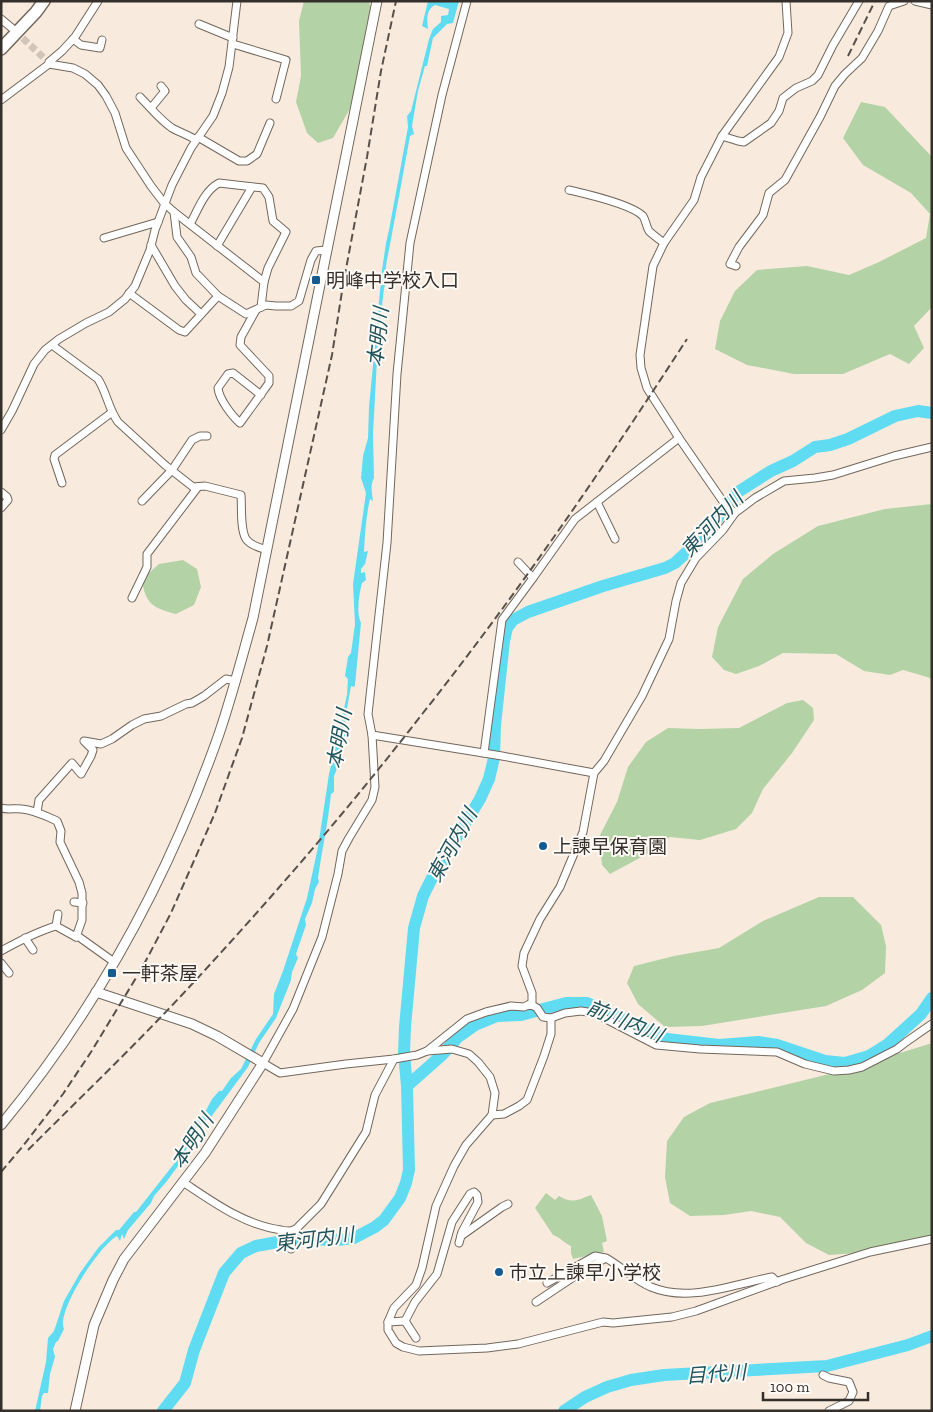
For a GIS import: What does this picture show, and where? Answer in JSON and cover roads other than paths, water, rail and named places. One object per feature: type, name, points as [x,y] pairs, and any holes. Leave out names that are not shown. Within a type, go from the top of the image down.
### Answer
[{"type":"highway","points":[[1,49],[44,1]]},
{"type":"street","points":[[1,100],[62,51],[98,1]]},
{"type":"street","points":[[1,430],[34,364],[45,350],[59,339],[109,312],[125,299],[135,286],[152,244],[164,203],[172,185],[197,139],[213,116],[222,93],[230,67],[237,1]]},
{"type":"street","points":[[1,1126],[55,1054],[96,992],[144,909],[192,806],[219,733],[236,681],[267,550],[377,1]]},
{"type":"street","points":[[75,1411],[94,1325],[112,1280],[124,1259],[205,1153],[293,1009],[322,937],[342,851],[372,800],[375,787],[372,735],[368,714],[387,543],[397,374],[410,243],[442,95],[467,1]]},
{"type":"street","points":[[735,512],[724,503],[647,388],[641,368],[640,355],[653,266],[664,243],[694,200],[701,177],[722,136],[778,58],[788,33],[786,1]]},
{"type":"street","points":[[722,136],[744,142],[771,123],[780,111],[782,98],[796,88],[812,81],[818,75],[859,1]]},
{"type":"street","points":[[736,266],[730,264],[739,247],[763,215],[769,193],[785,180],[835,86],[862,58],[878,31],[890,4],[904,1]]},
{"type":"street","points":[[915,1],[932,5]]},
{"type":"street","points":[[3,23],[13,29]]},
{"type":"street","points":[[199,24],[233,41],[286,60],[276,99]]},
{"type":"street","points":[[72,39],[81,45],[100,48],[102,40]]},
{"type":"street","points":[[48,61],[86,74],[98,85],[115,113],[126,148],[164,203],[264,282]]},
{"type":"street","points":[[151,108],[165,91],[160,86]]},
{"type":"street","points":[[140,97],[172,128],[239,161],[247,161],[257,154],[270,123]]},
{"type":"street","points":[[190,224],[207,193],[213,186],[219,184],[252,186],[264,188],[269,197],[273,221],[286,232],[268,268],[259,308],[241,337],[240,345],[269,376],[270,383],[261,395],[240,423],[234,418],[218,393],[218,388],[228,374],[233,373],[261,395]]},
{"type":"street","points":[[217,246],[252,186]]},
{"type":"street","points":[[569,190],[595,195],[642,215],[649,230],[664,243]]},
{"type":"street","points":[[174,212],[177,237],[191,257],[196,273],[218,296],[246,314],[266,305],[291,306],[298,301],[311,260],[316,251],[326,250]]},
{"type":"street","points":[[104,238],[158,222]]},
{"type":"street","points":[[152,244],[175,286],[201,314]]},
{"type":"street","points":[[129,293],[179,330],[185,332],[218,296]]},
{"type":"street","points":[[52,345],[98,379],[103,387],[111,412],[118,422],[193,487],[205,486],[241,495],[242,519],[246,539],[254,545],[267,550]]},
{"type":"street","points":[[62,483],[54,459],[56,455],[111,412]]},
{"type":"street","points":[[142,501],[172,470],[192,440],[200,436],[206,436]]},
{"type":"street","points":[[488,754],[502,620],[575,519],[679,438]]},
{"type":"street","points":[[932,447],[894,456],[833,475],[784,481],[735,512],[723,530],[696,558],[681,583],[669,639],[654,673],[604,761],[594,773],[583,832],[560,887],[540,919],[524,953],[522,966],[532,993],[533,1006],[543,1017],[551,1018],[565,1013],[580,1011],[594,1013],[656,1045],[777,1052],[805,1064],[834,1071],[849,1070],[862,1066],[897,1050],[932,1024]]},
{"type":"street","points":[[132,598],[147,567],[147,554],[198,487]]},
{"type":"street","points":[[1,492],[8,500],[1,508]]},
{"type":"street","points":[[597,502],[615,540]]},
{"type":"street","points":[[518,562],[533,578]]},
{"type":"street","points":[[37,812],[39,800],[72,763],[81,774],[93,750],[84,741],[101,744],[144,719],[162,716],[192,703],[226,679],[236,681]]},
{"type":"street","points":[[372,735],[594,773]]},
{"type":"street","points":[[1,808],[37,812],[57,822],[61,831],[60,842],[79,882],[82,893],[82,920],[76,938]]},
{"type":"street","points":[[72,879],[82,893]]},
{"type":"street","points":[[74,902],[83,903]]},
{"type":"street","points":[[56,926],[58,914]]},
{"type":"street","points":[[1,951],[40,931],[56,926],[76,938],[79,937],[114,962]]},
{"type":"street","points":[[25,938],[33,950]]},
{"type":"street","points":[[1,964],[9,973]]},
{"type":"street","points":[[96,992],[192,1024],[280,1072],[397,1059],[427,1052],[452,1049],[469,1054],[478,1062],[490,1077],[495,1093],[492,1115],[466,1145],[454,1166],[436,1206],[422,1268],[416,1285],[394,1308],[388,1322],[388,1330],[396,1343],[403,1347],[419,1351],[510,1345],[603,1322],[613,1323],[672,1317],[696,1311],[870,1252],[932,1239]]},
{"type":"street","points":[[427,1052],[467,1019],[511,1006],[533,1006]]},
{"type":"street","points":[[492,1115],[504,1114],[527,1100],[551,1034],[551,1018]]},
{"type":"street","points":[[291,1249],[294,1232],[321,1204],[366,1132],[375,1095],[397,1059]]},
{"type":"street","points":[[183,1182],[251,1223],[294,1232]]},
{"type":"street","points":[[405,1321],[415,1302],[437,1274],[452,1222],[470,1194],[474,1192],[477,1195],[478,1202],[460,1239],[508,1204]]},
{"type":"street","points":[[547,1283],[595,1256],[606,1258],[635,1279],[651,1287],[669,1292],[711,1291],[772,1278],[777,1282]]},
{"type":"street","points":[[536,1302],[584,1270],[606,1258]]},
{"type":"street","points":[[388,1322],[405,1321]]},
{"type":"street","points":[[405,1321],[416,1338]]},
{"type":"street","points":[[823,1375],[849,1382],[853,1392],[850,1401],[829,1411]]},
{"type":"water","name":"本明川","points":[[428,1],[459,1],[453,23],[447,24],[433,38],[427,66],[425,66],[418,91],[412,126],[414,134],[410,136],[387,259],[386,284],[378,341],[373,434],[373,501],[370,499],[366,525],[364,552],[368,551],[365,564],[361,569],[361,573],[365,572],[366,580],[362,583],[359,598],[358,609],[361,623],[355,685],[354,687],[351,686],[345,720],[348,734],[344,737],[339,764],[334,776],[334,792],[331,794],[318,878],[319,882],[305,919],[306,925],[296,954],[298,958],[276,1018],[259,1043],[248,1067],[211,1117],[201,1123],[188,1144],[183,1159],[154,1196],[151,1203],[128,1230],[124,1239],[122,1234],[120,1241],[117,1236],[110,1242],[100,1252],[81,1279],[67,1308],[63,1320],[64,1329],[53,1349],[55,1357],[50,1374],[48,1393],[44,1393],[42,1396],[40,1411],[35,1411],[46,1362],[48,1338],[54,1331],[64,1301],[80,1273],[98,1248],[136,1212],[177,1160],[181,1145],[195,1122],[203,1116],[212,1099],[219,1091],[222,1091],[231,1078],[241,1069],[256,1039],[273,1014],[274,994],[307,898],[318,847],[329,774],[347,695],[348,679],[345,676],[348,657],[351,653],[355,624],[353,584],[366,493],[361,478],[363,456],[368,438],[369,407],[386,243],[408,127],[407,116],[411,111],[429,39],[433,29],[441,22],[441,16],[448,15],[449,9],[435,5],[432,7],[428,15],[428,29],[422,26]]},
{"type":"waterway","name":"東河内川","points":[[163,1411],[185,1383],[194,1350],[224,1273],[241,1253],[256,1246],[294,1239],[337,1240],[354,1238],[384,1220],[400,1198],[409,1170],[407,1086],[404,1053],[414,928],[423,896],[432,878],[480,799],[489,779],[494,758],[495,725],[504,641],[507,628],[513,620],[528,612],[603,586],[665,568],[675,563],[702,538],[738,492],[815,447],[830,445],[848,439],[895,416],[918,411],[932,413]]},
{"type":"waterway","name":"前川内川","points":[[407,1086],[442,1055],[458,1037],[475,1025],[497,1016],[521,1015],[566,1003],[587,1003],[667,1039],[719,1045],[758,1042],[777,1045],[825,1061],[845,1063],[869,1056],[888,1044],[921,1014],[932,998]]},
{"type":"waterway","name":"目代川","points":[[564,1411],[585,1397],[607,1387],[631,1380],[664,1375],[827,1366],[908,1345],[932,1336]]},
{"type":"tunnel","points":[[15,31],[45,59]]},
{"type":"railway","points":[[1,1172],[63,1094],[142,968],[171,913],[215,813],[242,738],[267,646],[332,355],[381,71],[396,1]]},
{"type":"railway","points":[[848,56],[875,1]]},
{"type":"railway","points":[[28,1150],[180,997],[274,893],[365,786],[493,622],[592,482],[687,339]]},
{"type":"place","name":"明峰中学校入口","points":[[316,280]]},
{"type":"place","name":"上諫早保育園","points":[[543,846]]},
{"type":"place","name":"一軒茶屋","points":[[112,973]]},
{"type":"place","name":"市立上諫早小学校","points":[[499,1272]]}]
